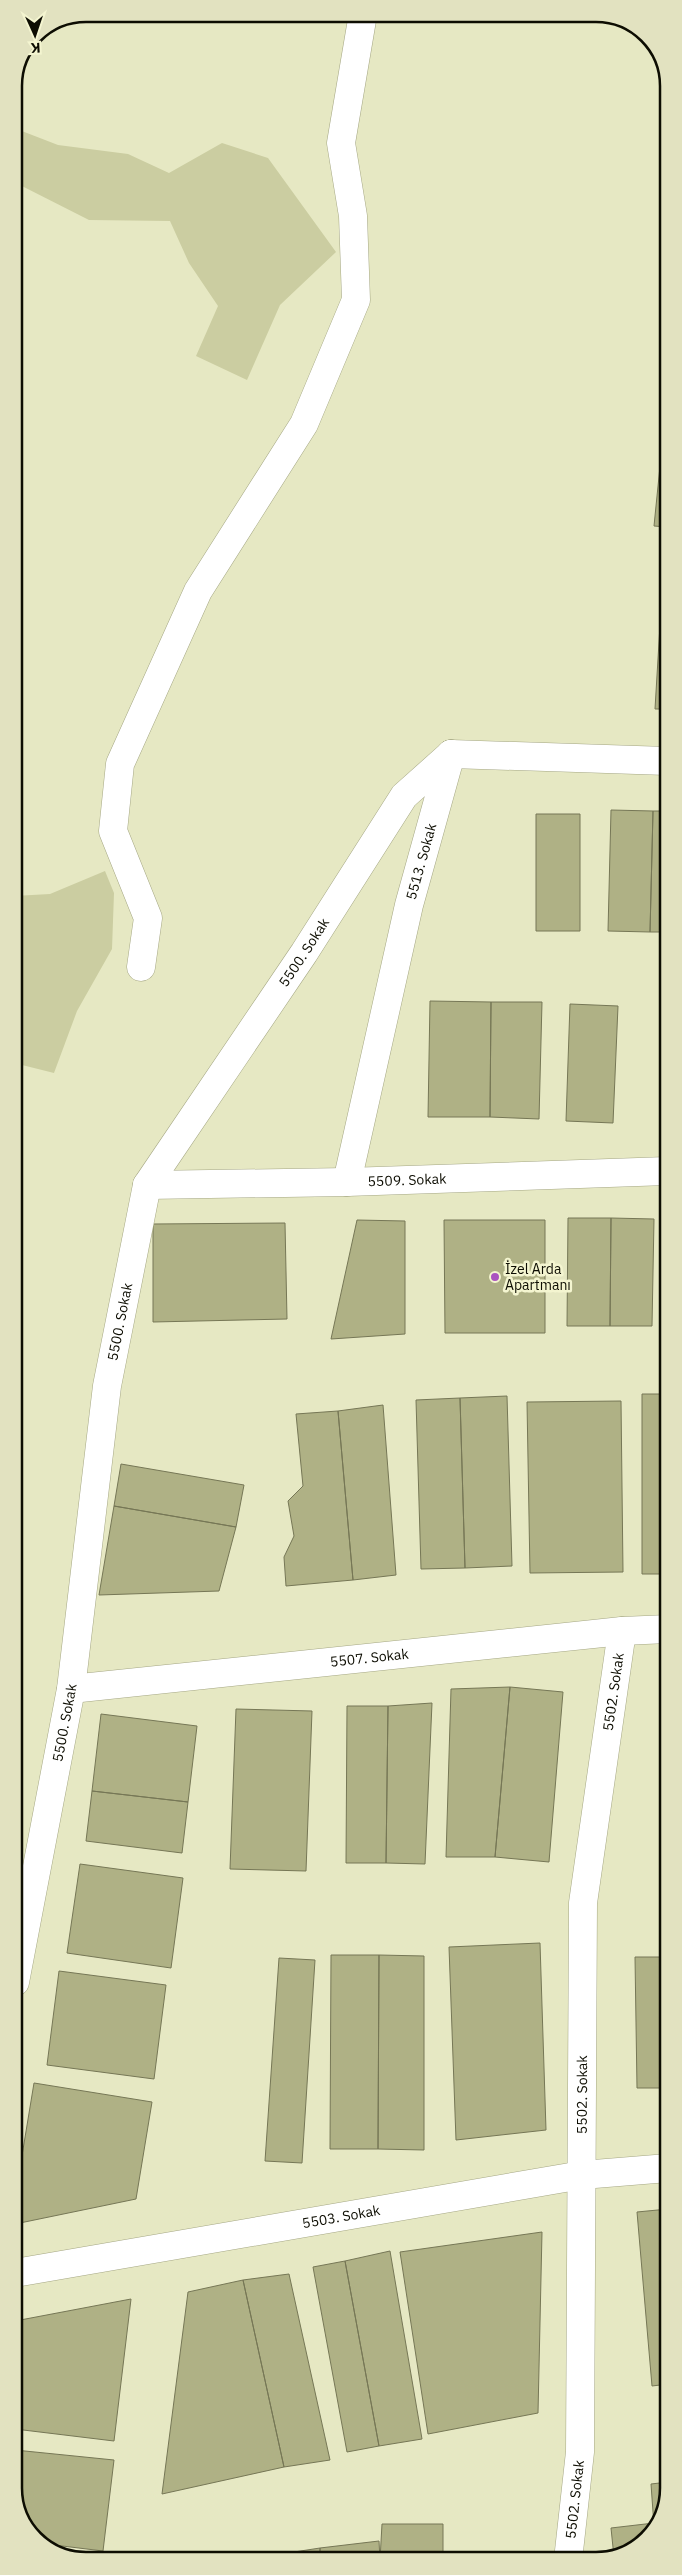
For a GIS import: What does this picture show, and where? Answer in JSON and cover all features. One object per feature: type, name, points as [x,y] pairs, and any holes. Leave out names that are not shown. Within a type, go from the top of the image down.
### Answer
[{"type":"street","points":[[141,967],[148,918],[113,832],[120,764],[198,591],[304,424],[356,300],[352,216],[341,143],[362,23]]},
{"type":"street","points":[[451,754],[660,761]]},
{"type":"street","name":"5513. Sokak","points":[[347,1182],[408,905],[451,754]]},
{"type":"street","name":"5500. Sokak","points":[[22,1945],[71,1688],[108,1386],[147,1185],[304,953],[404,796],[451,754]]},
{"type":"street","name":"5509. Sokak","points":[[147,1185],[347,1182],[660,1170]]},
{"type":"street","name":"5507. Sokak","points":[[71,1688],[660,1630]]},
{"type":"street","name":"5502. Sokak","points":[[569,2552],[580,2452],[583,1903],[622,1632]]},
{"type":"street","name":"5503. Sokak","points":[[22,2272],[582,2175],[660,2169]]},
{"type":"green space","points":[[22,131],[58,145],[128,154],[169,173],[222,143],[268,158],[336,252],[280,305],[247,380],[196,356],[218,306],[189,263],[170,221],[89,220],[22,186]]},
{"type":"green space","points":[[105,871],[114,893],[112,949],[77,1011],[54,1073],[22,1065],[22,896],[50,894]]},
{"type":"building","points":[[660,466],[660,526],[654,526]]},
{"type":"building","points":[[660,625],[660,709],[655,709]]},
{"type":"building","points":[[611,810],[653,811],[650,932],[608,931]]},
{"type":"building","points":[[653,811],[660,811],[660,932],[650,932]]},
{"type":"building","points":[[536,814],[580,814],[580,931],[536,931]]},
{"type":"building","points":[[430,1001],[491,1002],[490,1117],[428,1117]]},
{"type":"building","points":[[491,1002],[542,1002],[539,1119],[490,1117]]},
{"type":"building","points":[[570,1004],[618,1006],[613,1123],[566,1121]]},
{"type":"building","points":[[568,1218],[611,1218],[610,1326],[567,1326]]},
{"type":"building","points":[[611,1218],[654,1219],[652,1326],[610,1326]]},
{"type":"building","points":[[357,1220],[405,1221],[405,1334],[331,1339]]},
{"type":"building","name":"İzel Arda Apartmanı","points":[[444,1220],[545,1220],[545,1333],[445,1333]]},
{"type":"building","points":[[285,1223],[287,1319],[153,1322],[153,1224]]},
{"type":"building","points":[[642,1394],[660,1394],[660,1574],[642,1574]]},
{"type":"building","points":[[507,1396],[512,1566],[465,1568],[460,1398]]},
{"type":"building","points":[[460,1398],[465,1568],[421,1569],[416,1400]]},
{"type":"building","points":[[621,1401],[623,1572],[530,1573],[527,1402]]},
{"type":"building","points":[[383,1405],[396,1575],[353,1580],[338,1411]]},
{"type":"building","points":[[338,1411],[353,1580],[286,1586],[284,1557],[294,1536],[288,1501],[303,1486],[296,1414]]},
{"type":"building","points":[[121,1464],[244,1485],[236,1527],[114,1506]]},
{"type":"building","points":[[114,1506],[236,1527],[219,1591],[99,1595]]},
{"type":"building","points":[[510,1687],[563,1692],[549,1862],[495,1857]]},
{"type":"building","points":[[510,1687],[495,1857],[446,1857],[451,1689]]},
{"type":"building","points":[[432,1703],[425,1864],[386,1863],[388,1706]]},
{"type":"building","points":[[347,1706],[388,1706],[386,1863],[346,1863]]},
{"type":"building","points":[[236,1709],[312,1711],[306,1871],[230,1869]]},
{"type":"building","points":[[101,1714],[197,1726],[188,1802],[92,1791]]},
{"type":"building","points":[[92,1791],[188,1802],[182,1853],[86,1841]]},
{"type":"building","points":[[80,1864],[183,1878],[171,1968],[67,1953]]},
{"type":"building","points":[[540,1943],[546,2130],[456,2140],[449,1947]]},
{"type":"building","points":[[331,1955],[379,1955],[378,2149],[330,2149]]},
{"type":"building","points":[[379,1955],[424,1956],[424,2150],[378,2149]]},
{"type":"building","points":[[635,1957],[660,1957],[660,2088],[637,2088]]},
{"type":"building","points":[[279,1958],[315,1960],[302,2163],[265,2161]]},
{"type":"building","points":[[59,1971],[166,1985],[154,2079],[47,2065]]},
{"type":"building","points":[[34,2083],[152,2102],[136,2199],[22,2223],[22,2156]]},
{"type":"building","points":[[660,2210],[660,2385],[652,2386],[637,2212]]},
{"type":"building","points":[[542,2232],[538,2413],[428,2434],[400,2252]]},
{"type":"building","points":[[390,2251],[422,2439],[379,2446],[345,2261]]},
{"type":"building","points":[[345,2261],[379,2446],[347,2452],[313,2267]]},
{"type":"building","points":[[289,2274],[330,2460],[284,2467],[243,2280]]},
{"type":"building","points":[[243,2280],[284,2467],[162,2494],[188,2292]]},
{"type":"building","points":[[131,2299],[114,2441],[22,2430],[22,2320]]},
{"type":"building","points":[[22,2451],[114,2460],[103,2551],[57,2545],[38,2531],[31,2521],[24,2501],[22,2489]]},
{"type":"building","points":[[660,2483],[658,2501],[653,2516],[651,2484]]},
{"type":"building","points":[[382,2524],[443,2524],[443,2552],[380,2552]]},
{"type":"building","points":[[649,2524],[635,2539],[613,2550],[611,2528]]},
{"type":"building","points":[[379,2541],[380,2552],[320,2552],[320,2548]]},
{"type":"building","points":[[320,2548],[320,2552],[294,2552]]},
{"type":"place","name":"İzel Arda Apartmanı","points":[[495,1277]]}]
